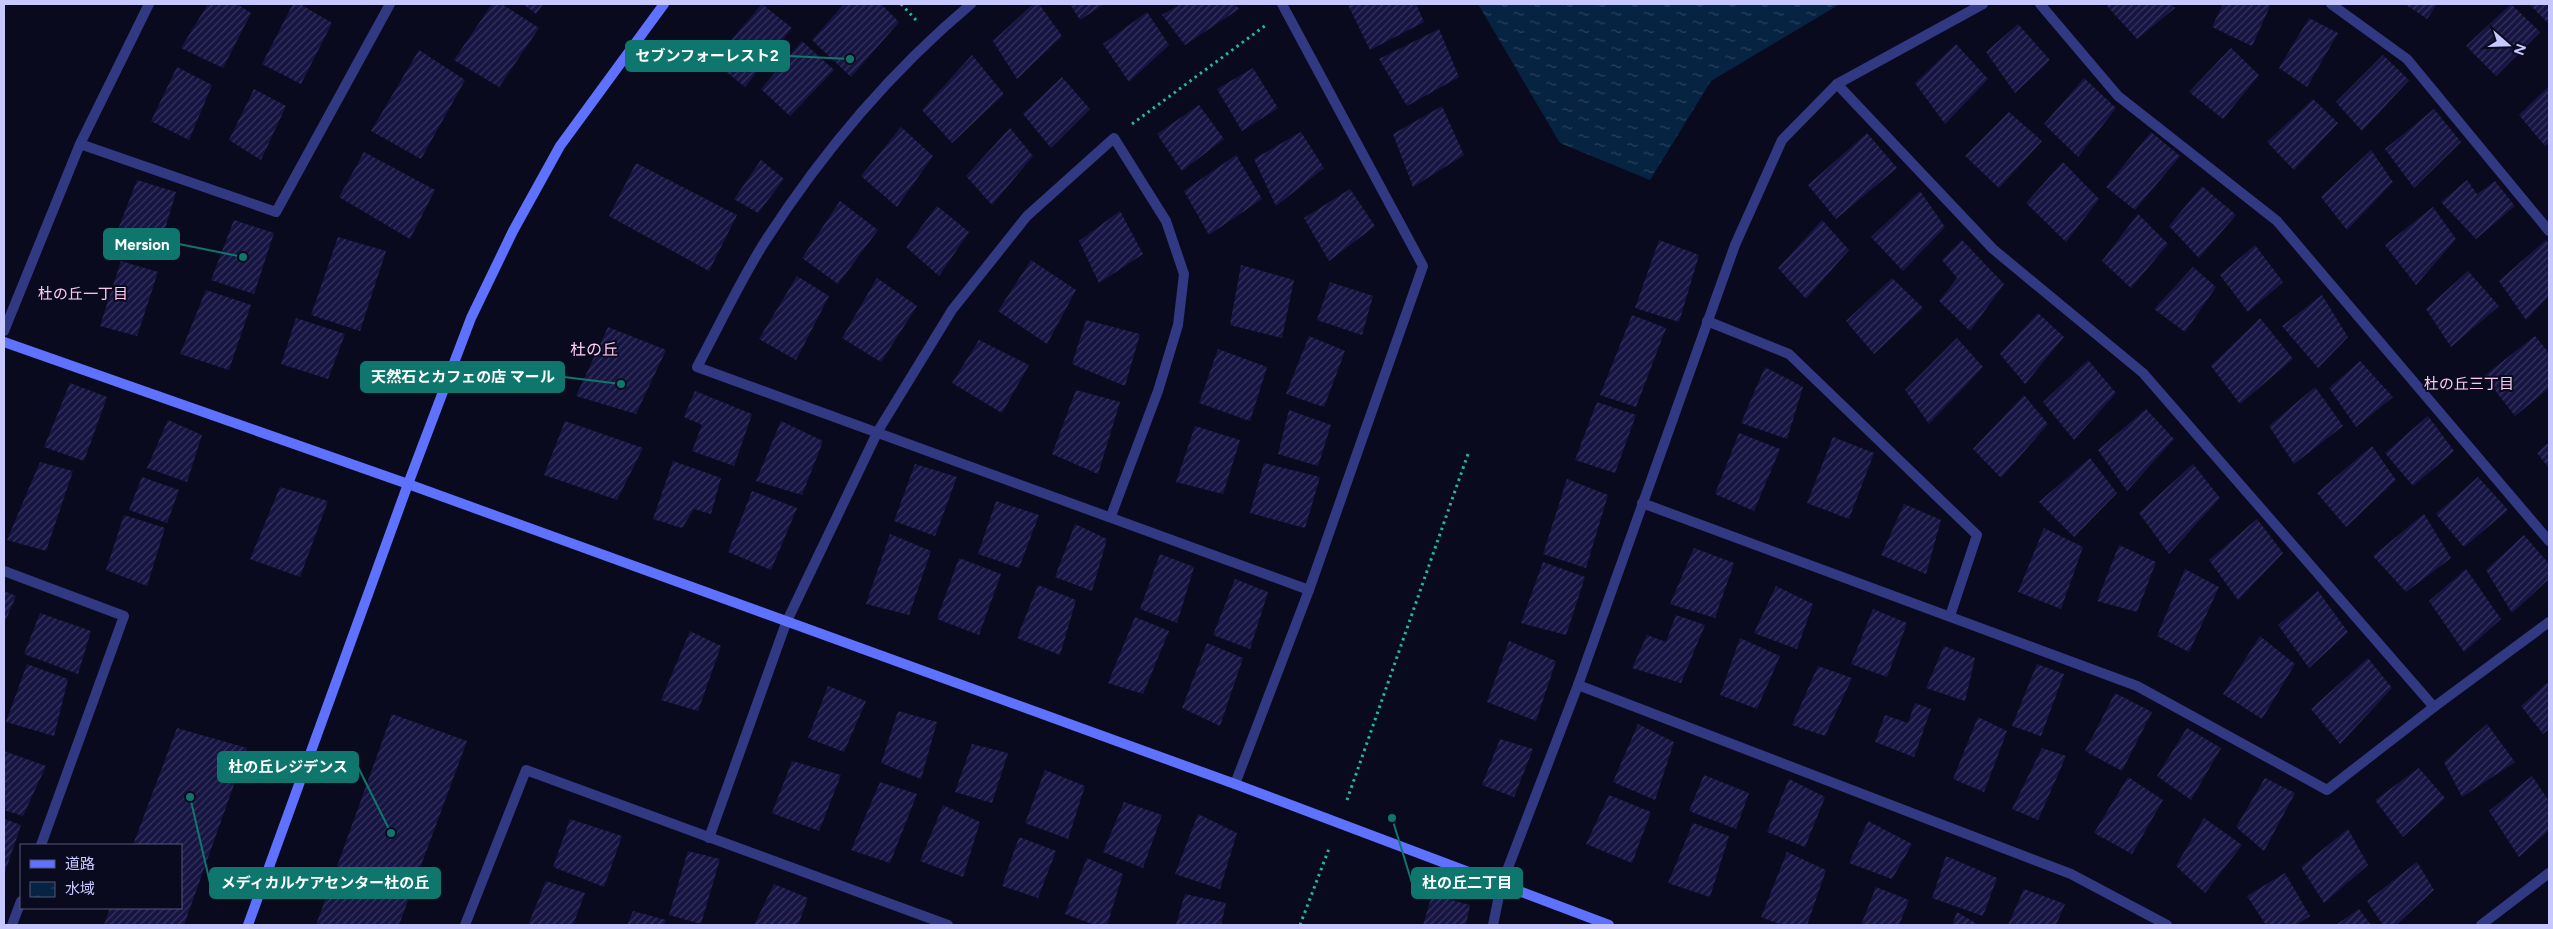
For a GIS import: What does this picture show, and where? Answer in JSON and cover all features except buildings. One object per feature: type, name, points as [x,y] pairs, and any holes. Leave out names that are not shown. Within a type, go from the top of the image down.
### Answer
[{"type":"street","points":[[4,331],[80,144],[149,4]]},
{"type":"street","points":[[80,144],[276,212],[390,4]]},
{"type":"street","points":[[248,925],[408,484],[471,318],[513,231],[560,146],[664,4]]},
{"type":"street","points":[[971,4],[925,44],[843,132],[763,244],[697,367],[878,431],[1309,590]]},
{"type":"street","points":[[1493,925],[1501,886],[1578,685],[1707,321],[1735,245],[1782,140],[1836,84],[1983,4]]},
{"type":"street","points":[[2040,4],[2118,96],[2277,221],[2549,541]]},
{"type":"street","points":[[2331,4],[2408,60],[2549,231]]},
{"type":"street","points":[[1235,784],[1309,590],[1423,266],[1284,7]]},
{"type":"street","points":[[1836,84],[1993,249],[2143,373],[2434,707]]},
{"type":"street","points":[[709,838],[786,623],[878,431],[952,310],[1027,216],[1114,138],[1166,222],[1184,274],[1178,325],[1161,382],[1111,516]]},
{"type":"street","points":[[1707,321],[1789,354],[1978,536],[1950,616]]},
{"type":"street","points":[[4,342],[408,484],[786,623],[1235,784],[1501,886],[1609,925]]},
{"type":"street","points":[[1642,503],[2137,686],[2327,790],[2434,707],[2549,622]]},
{"type":"street","points":[[4,571],[124,616],[41,844]]},
{"type":"street","points":[[1578,685],[2071,874],[2167,925]]},
{"type":"street","points":[[465,925],[526,770],[948,925]]},
{"type":"street","points":[[2481,925],[2549,873]]},
{"type":"street","points":[[12,925],[20,903]]},
{"type":"path","points":[[1114,138],[1284,7]]},
{"type":"path","points":[[1346,804],[1469,451]]},
{"type":"path","points":[[1300,925],[1330,846]]},
{"type":"water","points":[[1478,4],[1840,4],[1711,81],[1650,180],[1560,143]]},
{"type":"place","name":"セブンフォーレスト2","points":[[850,59]]},
{"type":"place","name":"Mersion","points":[[243,257]]},
{"type":"place","name":"天然石とカフェの店 マール","points":[[621,384]]},
{"type":"place","name":"メディカルケアセンター杜の丘","points":[[190,797]]},
{"type":"place","name":"杜の丘二丁目","points":[[1392,818]]},
{"type":"place","name":"杜の丘レジデンス","points":[[391,833]]},
{"type":"district","name":"杜の丘一丁目","points":[[83,294]]},
{"type":"district","name":"杜の丘","points":[[594,349]]},
{"type":"district","name":"杜の丘三丁目","points":[[2469,384]]}]
